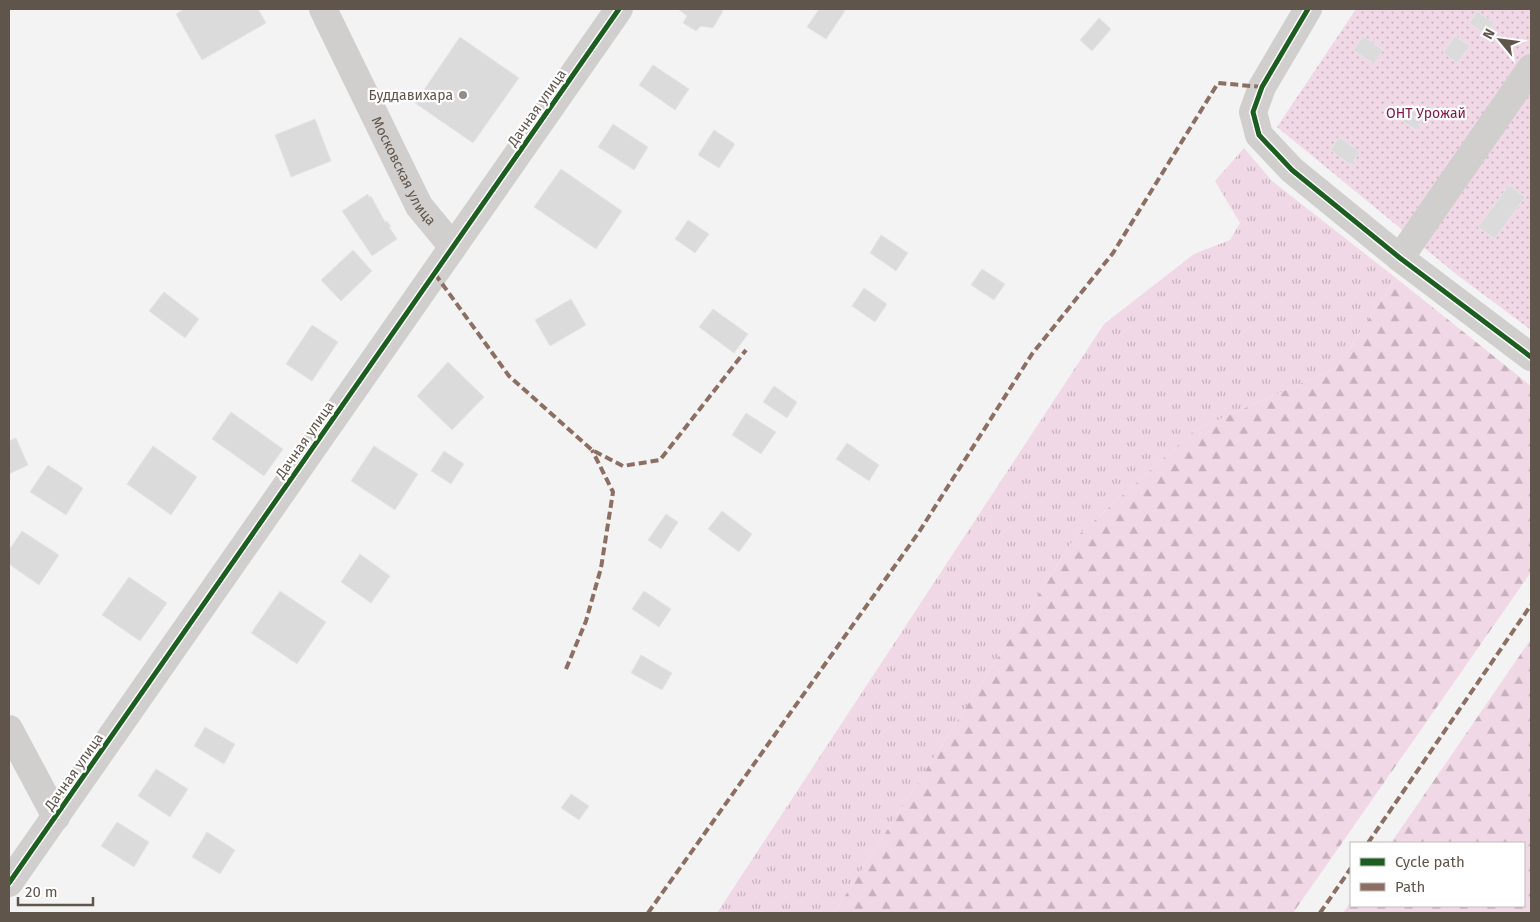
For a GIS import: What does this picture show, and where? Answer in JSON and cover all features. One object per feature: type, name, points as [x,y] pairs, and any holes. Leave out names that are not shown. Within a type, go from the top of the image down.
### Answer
[{"type":"street","name":"Московская улица","points":[[323,9],[419,206],[453,248]]},
{"type":"street","name":"Дачная улица","points":[[9,883],[619,9]]},
{"type":"street","points":[[1308,9],[1262,87],[1253,112],[1259,135],[1292,170],[1400,258],[1531,357]]},
{"type":"street","points":[[1400,258],[1531,68]]},
{"type":"street","points":[[9,728],[56,817]]},
{"type":"green space","name":"ОНТ Урожай","points":[[1356,9],[1531,9],[1531,330],[1456,274],[1277,127]]},
{"type":"green space","points":[[1244,148],[1272,181],[1396,278],[1336,368],[1195,430],[1074,539],[834,913],[717,913],[1104,324],[1194,254],[1230,240],[1240,223],[1215,181]]},
{"type":"green space","points":[[1396,278],[1531,386],[1531,572],[1293,913],[834,913],[1074,539],[1195,430],[1336,368]]},
{"type":"green space","points":[[1531,639],[1531,913],[1343,913],[1350,902],[1350,907],[1525,907],[1525,842],[1392,842]]},
{"type":"building","points":[[184,9],[258,9],[266,23],[202,60],[176,14]]},
{"type":"building","points":[[678,9],[720,9],[723,11],[713,28],[701,26],[696,31],[683,23],[687,16]]},
{"type":"building","points":[[819,9],[841,9],[845,11],[826,39],[807,27]]},
{"type":"building","points":[[1477,11],[1494,23],[1486,34],[1469,23]]},
{"type":"building","points":[[1099,18],[1111,29],[1092,51],[1080,40]]},
{"type":"building","points":[[1363,36],[1383,50],[1374,64],[1353,50]]},
{"type":"building","points":[[1455,36],[1470,46],[1457,63],[1443,53]]},
{"type":"building","name":"Буддавихара","points":[[460,37],[519,78],[473,143],[415,103]]},
{"type":"building","points":[[653,65],[689,89],[675,110],[639,85]]},
{"type":"building","points":[[1408,105],[1425,117],[1416,130],[1399,119]]},
{"type":"building","points":[[315,119],[331,161],[291,177],[275,135]]},
{"type":"building","points":[[613,124],[648,147],[634,170],[598,147]]},
{"type":"building","points":[[714,130],[735,144],[719,168],[698,155]]},
{"type":"building","points":[[1339,137],[1360,152],[1351,165],[1330,150]]},
{"type":"building","points":[[561,169],[622,211],[596,249],[534,207]]},
{"type":"building","points":[[1509,185],[1525,197],[1495,239],[1478,227]]},
{"type":"building","points":[[368,194],[397,239],[372,256],[342,211]]},
{"type":"building","points":[[688,220],[709,234],[695,253],[675,239]]},
{"type":"building","points":[[881,235],[908,253],[896,271],[870,253]]},
{"type":"building","points":[[353,250],[372,271],[341,301],[321,280]]},
{"type":"building","points":[[982,269],[1005,284],[994,300],[971,285]]},
{"type":"building","points":[[864,288],[887,304],[875,322],[852,306]]},
{"type":"building","points":[[164,292],[199,319],[185,338],[149,311]]},
{"type":"building","points":[[571,299],[586,325],[550,346],[535,320]]},
{"type":"building","points":[[713,309],[748,334],[734,353],[699,327]]},
{"type":"building","points":[[312,325],[338,342],[312,381],[286,364]]},
{"type":"building","points":[[448,362],[484,397],[452,430],[417,396]]},
{"type":"building","points":[[774,386],[797,402],[787,418],[763,402]]},
{"type":"building","points":[[231,412],[283,449],[264,476],[212,439]]},
{"type":"building","points":[[746,413],[776,432],[761,454],[732,435]]},
{"type":"building","points":[[16,438],[28,465],[9,474],[9,441]]},
{"type":"building","points":[[847,443],[879,465],[869,481],[836,459]]},
{"type":"building","points":[[153,446],[197,477],[171,515],[127,484]]},
{"type":"building","points":[[374,446],[418,474],[395,510],[351,481]]},
{"type":"building","points":[[444,451],[464,464],[451,484],[431,471]]},
{"type":"building","points":[[48,465],[83,488],[66,515],[30,492]]},
{"type":"building","points":[[722,511],[752,534],[739,552],[708,529]]},
{"type":"building","points":[[666,514],[678,522],[661,549],[648,540]]},
{"type":"building","points":[[22,531],[59,555],[39,585],[9,564],[9,550]]},
{"type":"building","points":[[360,554],[390,576],[371,603],[341,582]]},
{"type":"building","points":[[129,577],[167,603],[140,641],[102,615]]},
{"type":"building","points":[[280,591],[326,622],[297,664],[251,633]]},
{"type":"building","points":[[644,591],[671,609],[659,627],[632,609]]},
{"type":"building","points":[[641,655],[672,673],[662,690],[631,673]]},
{"type":"building","points":[[205,727],[235,744],[224,764],[194,746]]},
{"type":"building","points":[[156,769],[188,789],[170,817],[138,796]]},
{"type":"building","points":[[571,794],[589,806],[579,820],[561,808]]},
{"type":"building","points":[[117,822],[149,842],[134,867],[101,846]]},
{"type":"building","points":[[207,832],[235,850],[220,874],[192,857]]},
{"type":"marked path","points":[[648,913],[919,532],[1032,354],[1113,253],[1218,83],[1262,87]]},
{"type":"marked path","points":[[435,274],[509,376],[592,450],[623,466],[660,460],[746,350]]},
{"type":"marked path","points":[[566,669],[586,621],[601,568],[613,492],[592,450]]},
{"type":"marked path","points":[[1369,842],[1531,605]]},
{"type":"marked path","points":[[1320,913],[1350,869]]},
{"type":"cycle path","points":[[9,883],[619,9]]},
{"type":"cycle path","points":[[1308,9],[1262,87],[1253,112],[1259,135],[1292,170],[1400,258],[1531,357]]},
{"type":"place","name":"Буддавихара","points":[[463,95]]}]
